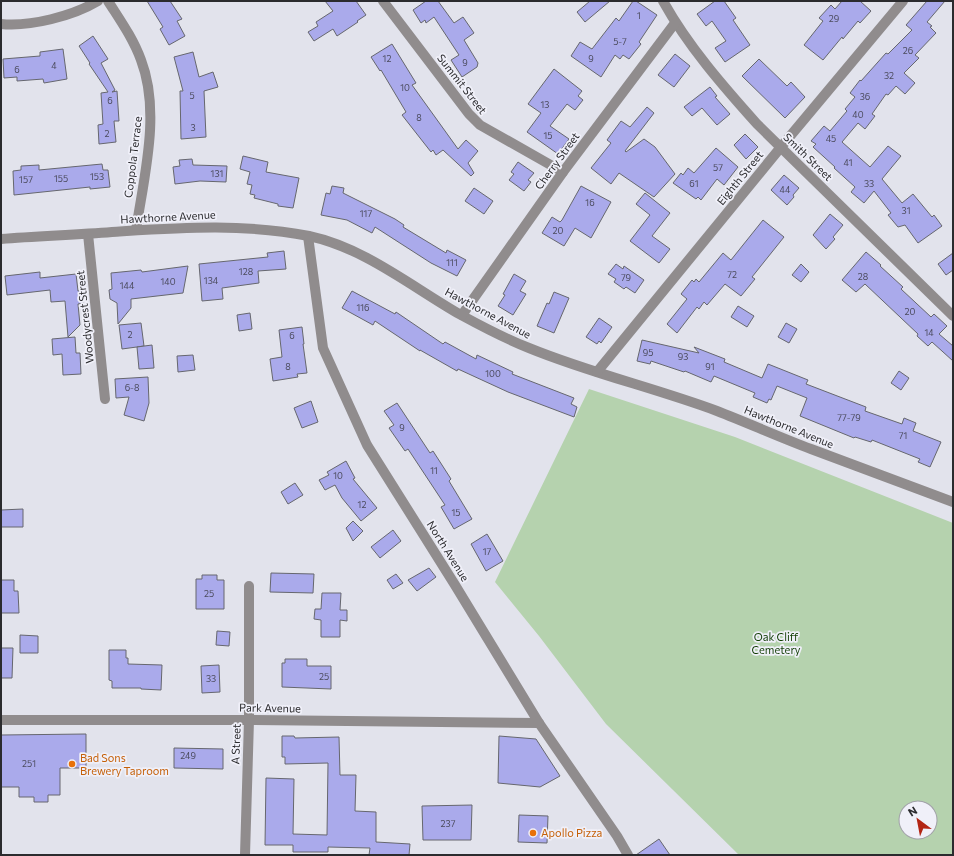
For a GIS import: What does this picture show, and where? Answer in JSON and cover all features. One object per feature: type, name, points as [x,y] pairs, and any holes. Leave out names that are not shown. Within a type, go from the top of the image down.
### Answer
[{"type":"street","points":[[1,24],[29,24],[69,14],[88,7],[98,1]]},
{"type":"street","name":"Coppola Terrace","points":[[108,1],[126,30],[142,61],[149,92],[150,132],[136,230]]},
{"type":"street","name":"Summit Street","points":[[383,1],[469,114],[480,125],[563,172]]},
{"type":"street","name":"Smith Street","points":[[662,1],[675,23],[731,95],[757,124],[953,316]]},
{"type":"street","name":"Eighth Street","points":[[597,372],[781,147],[903,1]]},
{"type":"street","name":"Cherry Street","points":[[462,315],[563,172],[675,23]]},
{"type":"street","name":"Hawthorne Avenue","points":[[1,239],[189,227],[233,227],[254,228],[308,236],[334,242],[389,271],[462,315],[530,349],[715,410],[808,448],[952,498]]},
{"type":"street","name":"Woodycrest Street","points":[[88,234],[105,398]]},
{"type":"street","name":"North Avenue","points":[[308,236],[323,348],[367,445],[539,723],[628,855]]},
{"type":"street","name":"A Street","points":[[245,855],[249,720],[249,586]]},
{"type":"street","name":"Park Avenue","points":[[1,720],[249,720],[539,723]]},
{"type":"green space","name":"Oak Cliff Cemetery","points":[[589,389],[735,437],[953,523],[953,855],[739,855],[606,724],[539,636],[495,582]]},
{"type":"building","points":[[147,1],[170,1],[182,19],[177,21],[185,36],[169,45],[160,29],[163,27]]},
{"type":"building","points":[[325,1],[356,1],[366,15],[337,36],[333,29],[314,41],[308,32],[318,26],[316,22],[333,11]]},
{"type":"building","points":[[426,1],[438,1],[454,23],[463,17],[474,33],[464,40],[478,63],[477,67],[462,77],[451,60],[459,55],[434,17],[426,23],[425,20],[421,23],[413,10]]},
{"type":"building","points":[[590,1],[610,1],[585,22],[577,12]]},
{"type":"building","points":[[633,1],[636,1],[657,15],[639,42],[641,44],[629,59],[623,55],[620,59],[615,55],[601,77],[571,56],[580,42],[592,49],[616,18],[619,21]]},
{"type":"building","points":[[715,1],[724,1],[736,18],[733,20],[750,45],[725,62],[715,48],[726,41],[712,21],[706,26],[697,14]]},
{"type":"building","points":[[842,1],[860,1],[871,11],[860,23],[858,21],[843,39],[842,37],[823,60],[804,45],[823,21],[819,18],[831,5],[835,9]]},
{"type":"building","points":[[927,1],[945,1],[927,22],[932,26],[930,27],[936,33],[915,55],[919,58],[904,73],[915,83],[905,94],[896,86],[888,95],[886,94],[872,114],[875,116],[865,129],[858,123],[842,142],[870,167],[888,146],[901,156],[882,179],[902,203],[913,194],[932,217],[934,215],[942,226],[918,243],[905,225],[898,227],[888,215],[891,213],[874,191],[864,203],[851,192],[855,187],[813,147],[816,144],[811,141],[824,126],[830,131],[847,111],[845,109],[855,97],[850,93],[860,80],[861,81],[886,53],[888,54],[912,30],[906,25]]},
{"type":"building","points":[[93,36],[108,59],[101,63],[115,90],[112,92],[117,91],[119,121],[114,121],[116,142],[99,144],[98,125],[103,124],[101,93],[108,92],[79,46]]},
{"type":"building","points":[[392,44],[416,83],[412,85],[458,149],[466,140],[478,151],[468,163],[474,173],[471,176],[443,150],[436,155],[433,150],[431,152],[402,115],[406,112],[381,70],[380,71],[371,57]]},
{"type":"building","points":[[63,49],[67,79],[44,83],[43,79],[17,81],[17,77],[4,78],[3,59],[40,56],[40,52]]},
{"type":"building","points":[[193,52],[199,77],[213,72],[218,87],[204,91],[206,137],[181,139],[180,91],[183,91],[174,57]]},
{"type":"building","points":[[675,54],[690,66],[674,87],[658,75]]},
{"type":"building","points":[[759,59],[787,86],[791,82],[805,97],[785,118],[742,76]]},
{"type":"building","points":[[554,69],[582,91],[578,96],[583,100],[575,110],[567,104],[550,126],[569,139],[558,154],[527,132],[541,113],[528,104]]},
{"type":"building","points":[[710,87],[717,96],[715,97],[730,114],[717,125],[702,108],[692,116],[684,107]]},
{"type":"building","points":[[647,107],[654,113],[625,151],[626,152],[644,139],[655,147],[675,174],[654,197],[619,173],[611,184],[591,168],[611,143],[607,140],[621,121],[630,127]]},
{"type":"building","points":[[745,134],[758,147],[746,159],[734,145]]},
{"type":"building","points":[[716,148],[738,167],[724,185],[717,179],[701,200],[698,197],[696,199],[673,183],[681,173],[683,175],[688,168],[694,173]]},
{"type":"building","points":[[243,156],[268,162],[266,172],[299,178],[293,208],[278,206],[278,204],[254,198],[255,195],[250,194],[252,185],[247,184],[250,172],[240,169]]},
{"type":"building","points":[[192,159],[193,165],[227,166],[226,182],[200,181],[175,184],[173,167],[180,166],[179,160]]},
{"type":"building","points":[[518,162],[534,173],[528,180],[531,182],[524,191],[509,180],[514,174],[511,172]]},
{"type":"building","points":[[102,164],[103,170],[108,170],[110,187],[90,189],[90,187],[14,195],[13,171],[21,170],[21,166],[39,165],[39,170]]},
{"type":"building","points":[[784,175],[799,188],[787,205],[771,190]]},
{"type":"building","points":[[332,186],[344,188],[343,193],[395,219],[404,225],[403,227],[446,253],[447,250],[466,260],[457,276],[431,263],[375,227],[372,233],[347,220],[321,215],[326,193],[330,194]]},
{"type":"building","points":[[581,186],[611,202],[591,238],[575,228],[564,246],[542,233],[552,217],[560,222],[562,220]]},
{"type":"building","points":[[474,188],[493,201],[484,214],[465,201]]},
{"type":"building","points":[[645,193],[670,213],[652,236],[670,249],[659,263],[630,241],[650,215],[636,204]]},
{"type":"building","points":[[830,214],[843,225],[833,237],[835,239],[826,249],[813,235]]},
{"type":"building","points":[[763,220],[784,237],[752,277],[755,279],[741,296],[725,284],[707,305],[704,302],[699,309],[697,307],[677,333],[667,324],[687,299],[681,294],[692,280],[694,282],[696,279],[699,282],[723,253],[731,260]]},
{"type":"building","points":[[284,251],[286,269],[258,271],[259,283],[222,288],[223,299],[202,301],[199,264],[268,257],[267,253]]},
{"type":"building","points":[[866,252],[903,287],[901,289],[931,317],[934,314],[947,326],[939,334],[953,346],[953,361],[932,342],[928,346],[917,336],[918,334],[865,284],[856,292],[842,280]]},
{"type":"building","points":[[953,253],[953,270],[946,275],[938,264]]},
{"type":"building","points":[[616,264],[623,269],[624,266],[644,280],[635,293],[626,287],[624,289],[614,282],[616,279],[608,274]]},
{"type":"building","points":[[801,264],[809,272],[801,282],[792,275]]},
{"type":"building","points":[[188,266],[183,293],[131,299],[131,308],[118,324],[117,303],[110,299],[109,290],[112,289],[111,273],[141,270],[142,272]]},
{"type":"building","points":[[40,272],[40,278],[76,274],[78,291],[81,291],[83,303],[78,304],[80,325],[68,337],[65,301],[51,302],[50,290],[7,295],[5,276]]},
{"type":"building","points":[[514,274],[526,281],[520,291],[526,294],[513,315],[498,306],[505,295],[503,294]]},
{"type":"building","points":[[352,291],[395,314],[396,312],[443,344],[445,342],[476,359],[477,355],[513,372],[512,374],[574,398],[571,404],[577,407],[574,417],[508,392],[458,369],[457,371],[420,351],[375,321],[373,325],[342,308]]},
{"type":"building","points":[[554,292],[569,298],[554,333],[537,326],[547,303],[549,304]]},
{"type":"building","points":[[738,306],[754,316],[747,327],[731,317]]},
{"type":"building","points":[[250,313],[252,329],[239,331],[237,315]]},
{"type":"building","points":[[599,318],[612,327],[601,343],[599,341],[597,344],[586,337]]},
{"type":"building","points":[[141,323],[144,346],[122,349],[119,325]]},
{"type":"building","points":[[786,323],[797,329],[789,343],[778,337]]},
{"type":"building","points":[[302,327],[307,373],[297,374],[298,377],[273,381],[270,359],[282,357],[279,330]]},
{"type":"building","points":[[75,337],[76,353],[80,353],[81,374],[63,375],[62,354],[53,355],[52,339]]},
{"type":"building","points":[[642,340],[699,353],[694,347],[725,359],[724,362],[762,378],[768,364],[808,380],[806,384],[866,407],[865,411],[902,424],[904,418],[916,423],[913,431],[941,442],[930,467],[918,462],[920,459],[872,440],[871,442],[855,437],[854,438],[800,416],[807,398],[777,386],[771,400],[769,399],[767,403],[753,397],[755,393],[714,376],[711,382],[685,371],[684,372],[651,361],[650,364],[637,361]]},
{"type":"building","points":[[152,345],[154,368],[139,369],[137,347]]},
{"type":"building","points":[[193,355],[195,370],[178,372],[177,356]]},
{"type":"building","points":[[899,371],[909,378],[901,390],[891,383]]},
{"type":"building","points":[[148,377],[149,403],[144,421],[124,415],[129,397],[116,398],[115,379]]},
{"type":"building","points":[[311,401],[318,422],[302,428],[294,408]]},
{"type":"building","points":[[397,403],[430,453],[433,451],[451,479],[449,481],[472,519],[454,529],[441,507],[445,505],[408,449],[405,451],[389,428],[394,425],[384,411]]},
{"type":"building","points":[[346,461],[355,478],[353,479],[377,508],[361,521],[342,498],[335,485],[325,490],[319,480],[329,475],[327,472]]},
{"type":"building","points":[[295,483],[303,495],[288,504],[281,492]]},
{"type":"building","points":[[23,509],[23,527],[1,527],[1,510]]},
{"type":"building","points":[[353,521],[363,531],[353,541],[346,528]]},
{"type":"building","points":[[393,530],[401,541],[380,558],[371,547]]},
{"type":"building","points":[[487,534],[503,561],[486,571],[471,544]]},
{"type":"building","points":[[429,568],[436,577],[417,591],[408,580]]},
{"type":"building","points":[[271,573],[314,574],[313,593],[270,592]]},
{"type":"building","points":[[396,574],[403,583],[393,589],[387,580]]},
{"type":"building","points":[[202,575],[217,575],[217,580],[224,580],[224,609],[196,609],[196,579],[202,579]]},
{"type":"building","points":[[1,580],[14,580],[14,591],[18,591],[19,613],[1,613]]},
{"type":"building","points":[[322,593],[341,593],[340,610],[347,610],[347,621],[340,620],[340,637],[321,637],[321,620],[314,619],[315,609],[321,609]]},
{"type":"building","points":[[217,631],[230,632],[229,646],[216,645]]},
{"type":"building","points":[[20,635],[38,636],[38,653],[20,653]]},
{"type":"building","points":[[1,648],[13,648],[12,678],[1,678]]},
{"type":"building","points":[[109,650],[126,650],[128,664],[162,665],[161,690],[112,688],[112,681],[109,680]]},
{"type":"building","points":[[285,659],[307,659],[307,666],[331,666],[331,689],[282,687],[282,663],[285,663]]},
{"type":"building","points":[[219,665],[220,692],[202,693],[201,666]]},
{"type":"building","points":[[86,734],[86,768],[60,768],[60,795],[48,795],[48,802],[34,802],[34,797],[19,797],[19,787],[1,787],[1,735]]},
{"type":"building","points":[[282,736],[294,736],[295,738],[339,737],[340,775],[356,775],[355,811],[376,812],[376,842],[410,844],[409,855],[369,855],[370,848],[328,847],[328,852],[293,852],[293,845],[265,845],[266,778],[294,779],[293,834],[327,835],[328,763],[285,764],[285,757],[282,757]]},
{"type":"building","points":[[499,736],[536,739],[560,776],[540,787],[498,783]]},
{"type":"building","points":[[174,748],[223,749],[223,769],[174,768]]},
{"type":"building","points":[[472,805],[471,840],[423,840],[422,806]]},
{"type":"building","name":"Apollo Pizza","points":[[519,815],[548,816],[547,843],[518,842]]},
{"type":"building","points":[[659,839],[670,855],[636,855]]},
{"type":"place","name":"Bad Sons Brewery Taproom","points":[[72,764]]},
{"type":"place","name":"Apollo Pizza","points":[[533,833]]}]
